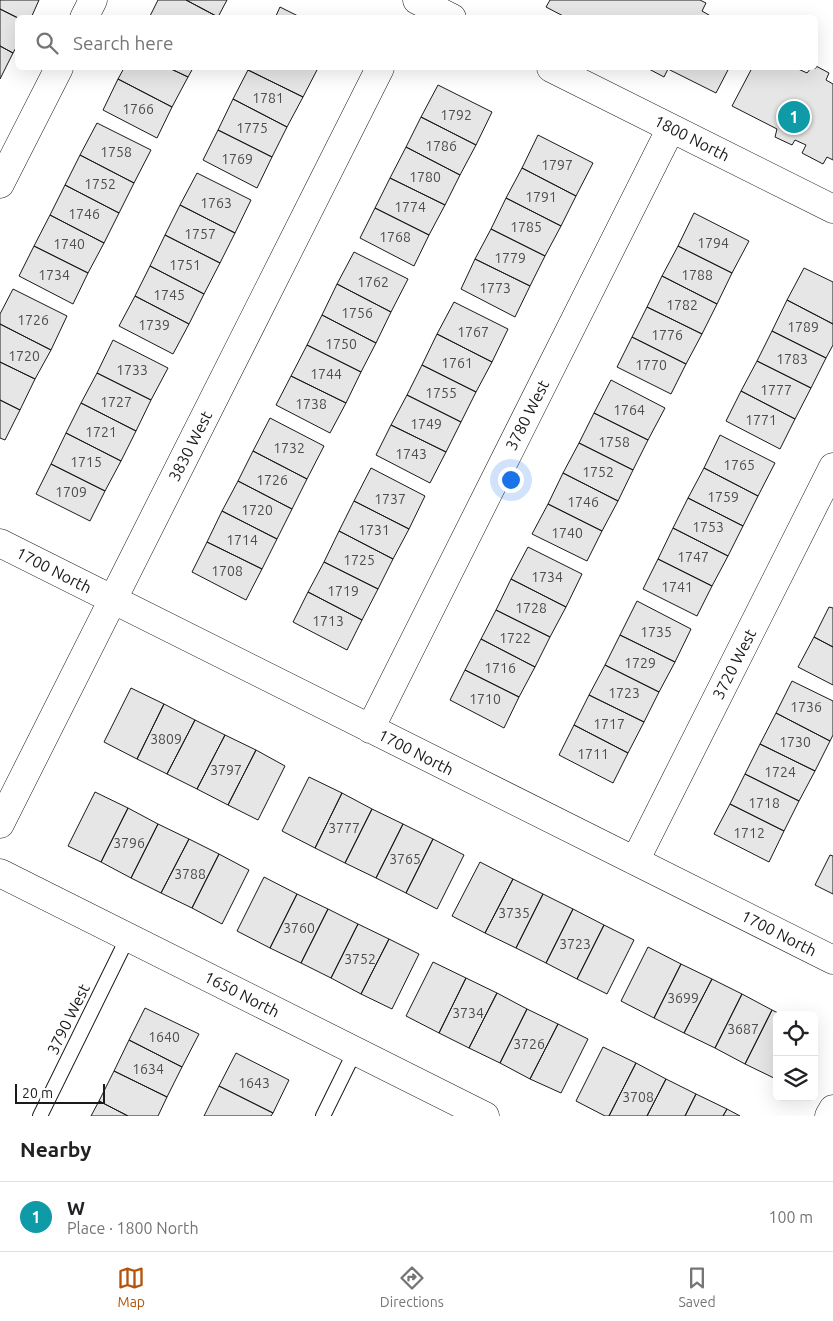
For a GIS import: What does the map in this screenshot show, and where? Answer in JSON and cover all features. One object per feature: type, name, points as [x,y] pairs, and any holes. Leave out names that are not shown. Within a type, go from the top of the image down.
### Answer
[{"type":"street","points":[[86,15],[93,0]]},
{"type":"street","points":[[407,15],[415,0],[446,15]]},
{"type":"street","points":[[2,173],[58,70]]},
{"type":"street","name":"3830 West","points":[[0,824],[379,70]]},
{"type":"street","name":"1800 North","points":[[555,70],[833,209]]},
{"type":"street","name":"3780 West","points":[[370,728],[671,128]]},
{"type":"street","name":"3720 West","points":[[635,861],[833,467]]},
{"type":"street","name":"1700 North","points":[[0,543],[833,960]]},
{"type":"street","name":"1650 North","points":[[0,873],[485,1116]]},
{"type":"street","points":[[829,1116],[833,1109]]},
{"type":"lane","name":"3790 West","points":[[40,1116],[128,937]]},
{"type":"lane","points":[[323,1116],[356,1051]]},
{"type":"building","points":[[0,0],[39,0],[32,15],[15,16],[0,9]]},
{"type":"building","points":[[158,0],[186,0],[214,15],[150,15]]},
{"type":"building","points":[[186,0],[227,0],[219,15],[214,15]]},
{"type":"building","points":[[550,0],[700,0],[706,3],[702,11],[709,15],[561,15],[546,7]]},
{"type":"building","points":[[280,7],[296,15],[276,15]]},
{"type":"building","points":[[0,9],[15,16],[15,49],[13,53],[0,46]]},
{"type":"building","points":[[0,46],[13,53],[0,79]]},
{"type":"building","points":[[818,67],[829,73],[826,80],[833,84],[833,160],[827,157],[823,164],[802,153],[806,145],[795,140],[792,145],[775,137],[777,129],[732,106],[751,70],[800,70],[807,73],[809,70],[818,70]]},
{"type":"building","points":[[123,70],[173,70],[188,77],[172,107],[118,79]]},
{"type":"building","points":[[173,70],[192,70],[188,77]]},
{"type":"building","points":[[248,70],[317,70],[303,97]]},
{"type":"building","points":[[248,70],[303,97],[287,127],[233,99]]},
{"type":"building","points":[[651,70],[668,70],[664,77]]},
{"type":"building","points":[[670,70],[728,70],[716,93]]},
{"type":"building","points":[[118,79],[172,107],[157,138],[103,110]]},
{"type":"building","points":[[438,85],[492,112],[476,145],[421,117]]},
{"type":"building","points":[[233,99],[287,127],[272,157],[218,130]]},
{"type":"building","points":[[421,117],[476,145],[460,175],[406,147]]},
{"type":"building","points":[[97,123],[151,150],[134,183],[80,155]]},
{"type":"building","points":[[218,130],[272,157],[257,188],[203,160]]},
{"type":"building","points":[[538,135],[593,163],[576,196],[522,168]]},
{"type":"building","points":[[406,147],[460,175],[445,205],[390,178]]},
{"type":"building","points":[[80,155],[134,183],[119,213],[65,185]]},
{"type":"building","points":[[522,168],[576,196],[561,226],[506,198]]},
{"type":"building","points":[[197,173],[251,200],[235,233],[180,205]]},
{"type":"building","points":[[390,178],[445,205],[429,235],[375,208]]},
{"type":"building","points":[[65,185],[119,213],[104,243],[50,215]]},
{"type":"building","points":[[506,198],[561,226],[545,256],[491,229]]},
{"type":"building","points":[[180,205],[235,233],[220,263],[165,235]]},
{"type":"building","points":[[375,208],[429,235],[414,266],[360,238]]},
{"type":"building","points":[[694,213],[749,241],[732,273],[678,246]]},
{"type":"building","points":[[50,215],[104,243],[88,273],[34,246]]},
{"type":"building","points":[[491,229],[545,256],[530,286],[475,259]]},
{"type":"building","points":[[165,235],[220,263],[204,294],[150,266]]},
{"type":"building","points":[[34,246],[88,273],[73,304],[19,276]]},
{"type":"building","points":[[678,246],[732,273],[717,304],[662,276]]},
{"type":"building","points":[[354,252],[408,279],[391,312],[337,284]]},
{"type":"building","points":[[475,259],[530,286],[515,317],[461,289]]},
{"type":"building","points":[[150,266],[204,294],[189,324],[135,296]]},
{"type":"building","points":[[804,268],[833,282],[833,324],[787,300]]},
{"type":"building","points":[[662,276],[717,304],[702,334],[647,307]]},
{"type":"building","points":[[337,284],[391,312],[376,343],[322,315]]},
{"type":"building","points":[[13,289],[67,316],[51,350],[0,324],[0,314]]},
{"type":"building","points":[[135,296],[189,324],[173,354],[119,326]]},
{"type":"building","points":[[787,300],[833,324],[833,345],[826,358],[772,331]]},
{"type":"building","points":[[454,302],[508,329],[492,362],[437,334]]},
{"type":"building","points":[[647,307],[702,334],[686,364],[632,337]]},
{"type":"building","points":[[322,315],[376,343],[361,372],[307,345]]},
{"type":"building","points":[[0,324],[51,350],[35,379],[0,362]]},
{"type":"building","points":[[772,331],[826,358],[811,388],[757,361]]},
{"type":"building","points":[[437,334],[492,362],[476,392],[422,365]]},
{"type":"building","points":[[632,337],[686,364],[671,394],[617,367]]},
{"type":"building","points":[[113,340],[168,368],[151,400],[97,373]]},
{"type":"building","points":[[307,345],[361,372],[346,403],[291,376]]},
{"type":"building","points":[[757,361],[811,388],[795,419],[741,391]]},
{"type":"building","points":[[0,362],[35,379],[20,410],[0,400]]},
{"type":"building","points":[[422,365],[476,392],[461,422],[407,395]]},
{"type":"building","points":[[97,373],[151,400],[136,431],[81,403]]},
{"type":"building","points":[[291,376],[346,403],[330,433],[276,405]]},
{"type":"building","points":[[611,380],[665,408],[648,440],[594,413]]},
{"type":"building","points":[[741,391],[795,419],[780,449],[726,421]]},
{"type":"building","points":[[407,395],[461,422],[446,452],[391,425]]},
{"type":"building","points":[[0,400],[20,410],[5,440],[0,438]]},
{"type":"building","points":[[81,403],[136,431],[121,461],[66,433]]},
{"type":"building","points":[[594,413],[648,440],[633,470],[579,443]]},
{"type":"building","points":[[270,418],[324,446],[307,479],[253,451]]},
{"type":"building","points":[[391,425],[446,452],[430,483],[376,455]]},
{"type":"building","points":[[66,433],[121,461],[105,491],[51,464]]},
{"type":"building","points":[[720,435],[775,463],[758,496],[704,468]]},
{"type":"building","points":[[579,443],[633,470],[618,501],[563,473]]},
{"type":"building","points":[[253,451],[307,479],[292,509],[238,481]]},
{"type":"building","points":[[51,464],[105,491],[90,521],[36,494]]},
{"type":"building","points":[[371,468],[425,496],[409,529],[354,501]]},
{"type":"building","points":[[704,468],[758,496],[743,526],[688,498]]},
{"type":"building","points":[[563,473],[618,501],[602,531],[548,504]]},
{"type":"building","points":[[238,481],[292,509],[277,539],[222,511]]},
{"type":"building","points":[[688,498],[743,526],[728,556],[673,528]]},
{"type":"building","points":[[354,501],[409,529],[393,559],[339,531]]},
{"type":"building","points":[[548,504],[602,531],[587,561],[532,534]]},
{"type":"building","points":[[222,511],[277,539],[262,569],[207,542]]},
{"type":"building","points":[[673,528],[728,556],[712,586],[658,559]]},
{"type":"building","points":[[339,531],[393,559],[378,589],[324,562]]},
{"type":"building","points":[[207,542],[262,569],[246,600],[192,572]]},
{"type":"building","points":[[528,547],[582,574],[566,607],[511,579]]},
{"type":"building","points":[[658,559],[712,586],[697,616],[643,589]]},
{"type":"building","points":[[324,562],[378,589],[362,620],[308,592]]},
{"type":"building","points":[[511,579],[566,607],[550,637],[496,610]]},
{"type":"building","points":[[308,592],[362,620],[347,650],[293,622]]},
{"type":"building","points":[[637,601],[691,629],[675,662],[620,635]]},
{"type":"building","points":[[829,607],[833,608],[833,647],[814,637]]},
{"type":"building","points":[[496,610],[550,637],[535,667],[481,639]]},
{"type":"building","points":[[620,635],[675,662],[659,692],[605,665]]},
{"type":"building","points":[[814,637],[833,647],[833,685],[798,667]]},
{"type":"building","points":[[481,639],[535,667],[519,697],[465,670]]},
{"type":"building","points":[[605,665],[659,692],[644,722],[589,695]]},
{"type":"building","points":[[465,670],[519,697],[504,728],[450,700]]},
{"type":"building","points":[[792,681],[833,701],[833,735],[830,741],[776,713]]},
{"type":"building","points":[[131,688],[164,704],[137,759],[104,742]]},
{"type":"building","points":[[589,695],[644,722],[628,753],[574,725]]},
{"type":"building","points":[[164,704],[195,720],[167,774],[137,759]]},
{"type":"building","points":[[776,713],[830,741],[815,771],[760,744]]},
{"type":"building","points":[[195,720],[225,735],[197,789],[167,774]]},
{"type":"building","points":[[574,725],[628,753],[613,783],[559,755]]},
{"type":"building","points":[[225,735],[256,750],[228,805],[197,789]]},
{"type":"building","points":[[760,744],[815,771],[799,801],[745,774]]},
{"type":"building","points":[[256,750],[285,766],[258,820],[228,805]]},
{"type":"building","points":[[745,774],[799,801],[784,831],[730,804]]},
{"type":"building","points":[[309,777],[342,793],[315,848],[282,831]]},
{"type":"building","points":[[95,792],[128,808],[101,862],[68,846]]},
{"type":"building","points":[[342,793],[372,809],[345,863],[315,848]]},
{"type":"building","points":[[730,804],[784,831],[769,862],[714,834]]},
{"type":"building","points":[[128,808],[158,824],[131,878],[101,862]]},
{"type":"building","points":[[372,809],[403,824],[376,878],[345,863]]},
{"type":"building","points":[[158,824],[189,839],[161,893],[131,878]]},
{"type":"building","points":[[403,824],[433,839],[406,893],[376,878]]},
{"type":"building","points":[[189,839],[219,854],[192,908],[161,893]]},
{"type":"building","points":[[433,839],[464,855],[437,909],[406,893]]},
{"type":"building","points":[[219,854],[249,870],[222,924],[192,908]]},
{"type":"building","points":[[830,855],[833,856],[833,894],[815,885]]},
{"type":"building","points":[[480,862],[513,879],[485,933],[452,916]]},
{"type":"building","points":[[264,877],[297,894],[270,948],[237,931]]},
{"type":"building","points":[[513,879],[543,894],[516,948],[485,933]]},
{"type":"building","points":[[297,894],[328,909],[301,963],[270,948]]},
{"type":"building","points":[[543,894],[573,909],[546,963],[516,948]]},
{"type":"building","points":[[328,909],[358,924],[331,978],[301,963]]},
{"type":"building","points":[[573,909],[604,925],[577,979],[546,963]]},
{"type":"building","points":[[358,924],[389,939],[361,994],[331,978]]},
{"type":"building","points":[[604,925],[634,940],[607,994],[577,979]]},
{"type":"building","points":[[389,939],[419,954],[392,1009],[361,994]]},
{"type":"building","points":[[648,947],[681,964],[654,1018],[621,1001]]},
{"type":"building","points":[[433,962],[466,978],[439,1033],[406,1016]]},
{"type":"building","points":[[681,964],[712,979],[684,1033],[654,1018]]},
{"type":"building","points":[[466,978],[497,993],[469,1048],[439,1033]]},
{"type":"building","points":[[712,979],[742,994],[715,1048],[684,1033]]},
{"type":"building","points":[[497,993],[527,1009],[500,1063],[469,1048]]},
{"type":"building","points":[[742,994],[772,1010],[745,1064],[715,1048]]},
{"type":"building","points":[[145,1008],[199,1034],[182,1067],[129,1040]]},
{"type":"building","points":[[527,1009],[558,1024],[530,1079],[500,1063]]},
{"type":"building","points":[[772,1010],[774,1011],[773,1078],[745,1064]]},
{"type":"building","points":[[558,1024],[588,1039],[561,1093],[530,1079]]},
{"type":"building","points":[[129,1040],[182,1067],[167,1097],[114,1071]]},
{"type":"building","points":[[603,1047],[636,1063],[609,1116],[605,1116],[576,1101]]},
{"type":"building","points":[[236,1053],[289,1080],[273,1113],[219,1086]]},
{"type":"building","points":[[636,1063],[666,1079],[647,1116],[609,1116]]},
{"type":"building","points":[[114,1071],[167,1097],[158,1116],[128,1116],[99,1101]]},
{"type":"building","points":[[666,1079],[696,1094],[685,1116],[647,1116]]},
{"type":"building","points":[[219,1086],[273,1113],[271,1116],[204,1116]]},
{"type":"building","points":[[696,1094],[727,1109],[723,1116],[685,1116]]},
{"type":"building","points":[[99,1101],[128,1116],[91,1116]]},
{"type":"building","points":[[727,1109],[740,1116],[723,1116]]},
{"type":"place","name":"W","points":[[794,117]]}]
